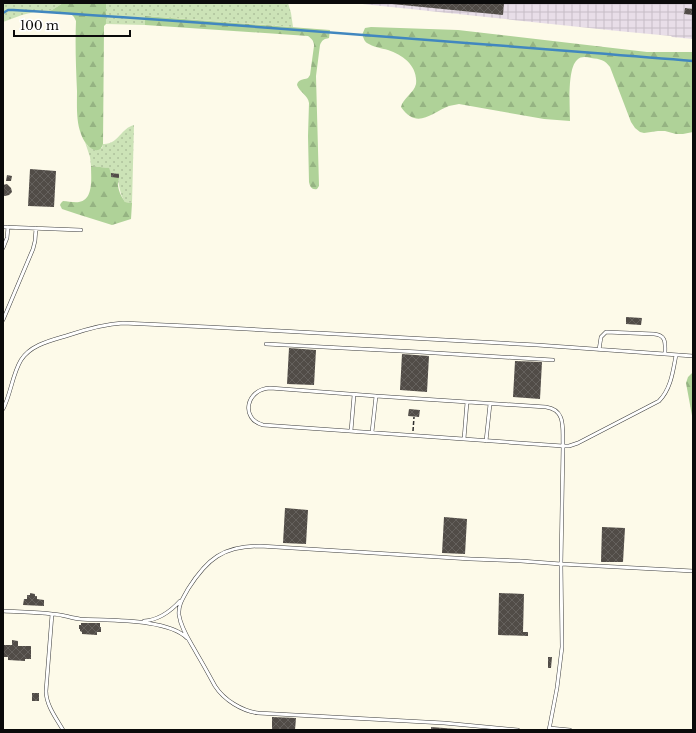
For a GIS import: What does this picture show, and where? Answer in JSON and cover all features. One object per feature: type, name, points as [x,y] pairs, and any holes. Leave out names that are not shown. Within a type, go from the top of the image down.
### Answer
[{"type":"lane","points":[[3,227],[81,230]]},
{"type":"lane","points":[[3,248],[7,238],[8,227]]},
{"type":"lane","points":[[3,320],[33,249],[36,228]]},
{"type":"lane","points":[[3,409],[18,365],[29,351],[50,340],[91,328],[117,323],[209,326],[693,356]]},
{"type":"lane","points":[[599,350],[601,337],[606,332],[657,334],[664,339],[665,354]]},
{"type":"lane","points":[[266,344],[553,360]]},
{"type":"lane","points":[[570,730],[549,729],[557,688],[561,656],[562,627],[561,564],[562,446],[562,420],[559,414],[552,408],[546,407],[266,388],[252,396],[248,406],[253,419],[260,425],[413,435],[464,440],[562,446],[570,446],[575,445],[659,402],[669,385],[676,355]]},
{"type":"lane","points":[[351,431],[354,395]]},
{"type":"lane","points":[[372,432],[376,396]]},
{"type":"lane","points":[[464,440],[467,402]]},
{"type":"lane","points":[[486,441],[490,404]]},
{"type":"lane","points":[[518,730],[444,723],[252,712],[245,710],[226,698],[215,686],[182,624],[179,616],[180,605],[199,574],[211,560],[232,549],[246,546],[693,571]]},
{"type":"lane","points":[[138,622],[160,617],[174,607],[184,597]]},
{"type":"lane","points":[[3,611],[52,614],[76,618],[138,622],[159,625],[180,632],[190,641]]},
{"type":"lane","points":[[52,614],[46,691],[49,705],[62,730]]},
{"type":"path","points":[[413,435],[414,417]]},
{"type":"shaded area","points":[[353,3],[693,3],[693,39],[671,36]]},
{"type":"green space","points":[[3,3],[63,3],[52,10],[43,12],[38,11],[3,22]]},
{"type":"green space","points":[[63,3],[106,3],[106,24],[104,26],[103,144],[98,150],[90,148],[86,144],[78,124],[76,21],[70,13],[43,12],[52,10]]},
{"type":"green space","points":[[106,3],[288,3],[293,27],[146,16],[145,25],[106,24]]},
{"type":"green space","points":[[145,16],[330,30],[329,38],[323,40],[320,45],[316,76],[319,186],[317,189],[312,188],[309,182],[309,103],[297,85],[300,81],[308,78],[310,75],[314,46],[311,38],[308,36],[145,25]]},
{"type":"green space","points":[[365,28],[458,30],[647,52],[693,52],[693,132],[676,134],[665,131],[640,132],[631,122],[610,67],[602,60],[585,57],[577,60],[570,80],[570,121],[544,119],[459,104],[449,106],[424,118],[413,118],[401,107],[415,87],[415,72],[404,58],[394,52],[372,46],[366,42],[362,35]]},
{"type":"green space","points":[[134,125],[132,203],[125,202],[121,194],[118,181],[108,168],[91,166],[90,157],[85,142],[88,146],[102,148],[103,144],[112,142],[126,129]]},
{"type":"green space","points":[[91,166],[109,168],[111,173],[119,178],[118,187],[125,202],[132,203],[131,219],[112,225],[62,209],[60,205],[63,201],[79,202],[87,197],[91,187]]},
{"type":"green space","points":[[693,372],[693,421],[686,383],[688,377]]},
{"type":"building","points":[[392,3],[504,3],[503,15]]},
{"type":"building","points":[[685,8],[693,9],[693,15],[684,14]]},
{"type":"building","points":[[30,169],[56,171],[54,207],[28,206]]},
{"type":"building","points":[[111,173],[119,174],[119,178],[111,177]]},
{"type":"building","points":[[7,175],[12,176],[11,181],[6,181]]},
{"type":"building","points":[[7,184],[11,188],[12,192],[9,195],[3,196],[3,185]]},
{"type":"building","points":[[626,317],[642,318],[641,325],[626,324]]},
{"type":"building","points":[[289,348],[316,350],[314,385],[287,384]]},
{"type":"building","points":[[402,354],[429,356],[427,392],[400,390]]},
{"type":"building","points":[[515,361],[542,362],[540,399],[513,397]]},
{"type":"building","points":[[409,409],[420,410],[419,417],[408,416]]},
{"type":"building","points":[[285,508],[308,510],[306,544],[283,543]]},
{"type":"building","points":[[444,517],[467,519],[465,554],[442,553]]},
{"type":"building","points":[[602,527],[625,528],[623,562],[601,562]]},
{"type":"building","points":[[30,593],[35,594],[37,599],[44,600],[44,606],[23,605],[24,599],[27,599],[27,595],[30,595]]},
{"type":"building","points":[[499,593],[524,594],[523,632],[528,632],[528,636],[498,635]]},
{"type":"building","points":[[81,623],[100,623],[101,632],[97,632],[97,635],[82,634],[79,629],[79,625],[81,625]]},
{"type":"building","points":[[12,640],[18,641],[18,646],[31,646],[31,659],[25,659],[25,661],[8,660],[8,657],[3,657],[3,645],[12,645]]},
{"type":"building","points":[[548,657],[552,657],[551,668],[548,668]]},
{"type":"building","points":[[32,693],[39,693],[39,701],[32,701]]},
{"type":"building","points":[[272,717],[296,718],[295,730],[272,730]]},
{"type":"building","points":[[431,727],[457,729],[457,730],[431,730]]},
{"type":"waterway","points":[[3,13],[8,10],[13,10],[183,21],[693,61]]}]
